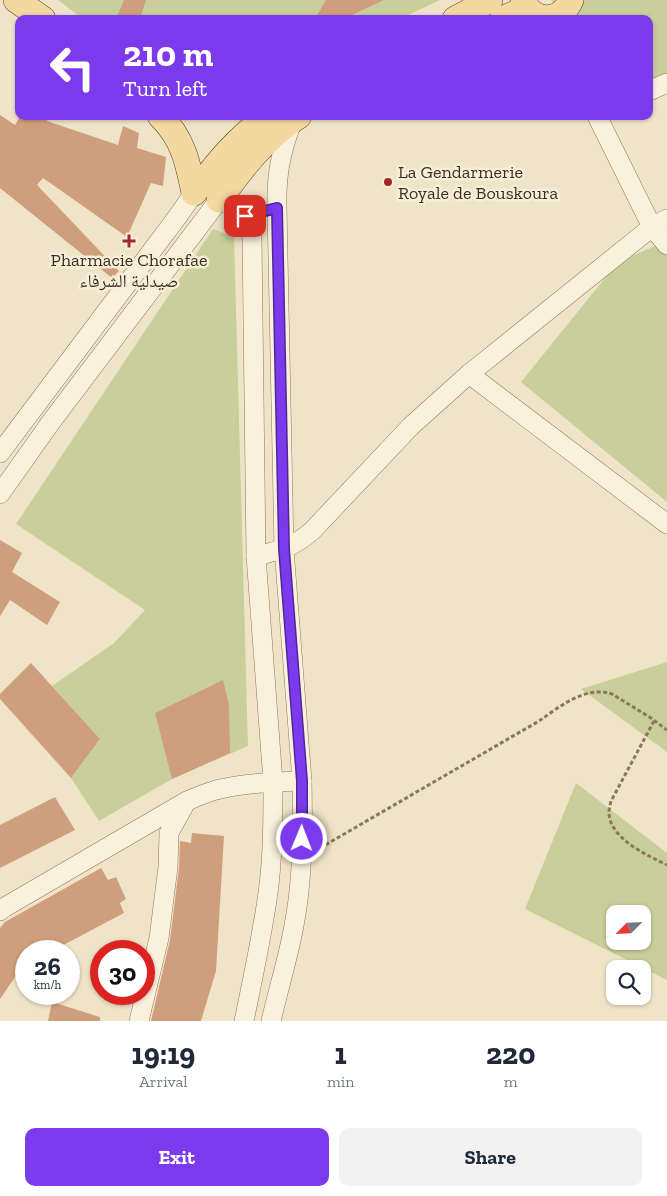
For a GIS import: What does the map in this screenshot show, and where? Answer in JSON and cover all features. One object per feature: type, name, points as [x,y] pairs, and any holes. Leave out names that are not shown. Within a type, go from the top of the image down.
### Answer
[{"type":"main road","points":[[16,0],[37,15]]},
{"type":"main road","points":[[462,15],[490,0]]},
{"type":"main road","points":[[559,15],[568,7],[571,0]]},
{"type":"main road","points":[[508,15],[525,4],[536,15]]},
{"type":"main road","points":[[0,9],[15,19]]},
{"type":"main road","points":[[164,120],[175,133],[182,147],[188,163],[194,193]]},
{"type":"main road","points":[[194,193],[225,154],[238,141],[283,120]]},
{"type":"main road","points":[[219,200],[260,148],[285,120]]},
{"type":"street","points":[[653,89],[667,83]]},
{"type":"street","points":[[271,1021],[293,930],[299,894],[303,820],[302,781],[284,549],[277,208],[278,173],[286,137],[287,120]]},
{"type":"street","points":[[599,120],[659,223],[667,244]]},
{"type":"street","points":[[0,453],[194,193]]},
{"type":"street","points":[[0,494],[50,422],[219,200],[230,203],[238,208],[249,223],[252,238],[256,556],[274,782],[273,828],[268,891],[263,927],[244,1021]]},
{"type":"street","points":[[245,216],[277,208]]},
{"type":"street","points":[[256,556],[284,549],[312,531],[411,426],[469,374],[659,223]]},
{"type":"street","points":[[469,374],[667,524]]},
{"type":"street","points":[[0,911],[186,801],[214,790],[274,782],[302,781]]},
{"type":"street","points":[[139,1021],[159,938],[168,867],[169,834],[186,801]]},
{"type":"path","points":[[302,858],[530,726],[559,707],[588,693],[598,691],[612,694],[667,730]]},
{"type":"path","points":[[654,720],[611,801],[609,813],[615,830],[621,836],[630,844],[667,865]]},
{"type":"green space","points":[[58,0],[440,0],[408,15],[78,15]]},
{"type":"green space","points":[[551,0],[667,0],[667,84],[653,90],[653,15],[560,15]]},
{"type":"green space","points":[[213,229],[234,237],[248,746],[172,779],[99,821],[71,778],[100,739],[52,686],[114,643],[145,610],[16,524]]},
{"type":"green space","points":[[667,241],[667,502],[521,382],[618,262]]},
{"type":"green space","points":[[667,662],[667,752],[581,689]]},
{"type":"green space","points":[[576,783],[667,853],[667,980],[651,972],[651,960],[627,960],[607,950],[651,950],[651,905],[606,905],[606,950],[525,909]]},
{"type":"building","points":[[124,0],[146,0],[141,15],[118,15]]},
{"type":"building","points":[[326,0],[384,0],[352,15],[317,15]]},
{"type":"building","points":[[0,115],[15,125],[18,120],[47,120],[118,145],[123,126],[139,133],[137,148],[166,157],[163,186],[151,183],[127,237],[43,178],[37,185],[119,271],[112,278],[0,188]]},
{"type":"building","points":[[0,540],[22,553],[12,572],[60,602],[47,625],[10,600],[0,616]]},
{"type":"building","points":[[31,663],[100,739],[71,778],[0,699],[0,694]]},
{"type":"building","points":[[223,680],[229,705],[230,753],[172,779],[155,713]]},
{"type":"building","points":[[55,797],[75,830],[0,868],[0,825]]},
{"type":"building","points":[[192,833],[224,836],[216,971],[201,1021],[151,1021],[170,940],[179,868],[180,841],[191,843]]},
{"type":"building","points":[[101,868],[108,880],[116,877],[126,899],[120,903],[124,913],[73,940],[15,940],[15,977],[0,999],[0,928],[5,922]]},
{"type":"building","points":[[51,1005],[62,1005],[100,1017],[100,1021],[48,1021]]},
{"type":"place","name":"La Gendarmerie Royale de Bouskoura","points":[[388,182]]},
{"type":"place","name":"Pharmacie Chorafae صيدلية الشرفاء","points":[[129,241]]},
{"type":"route","points":[[245,216],[277,208],[284,549],[302,781],[302,839]]}]
